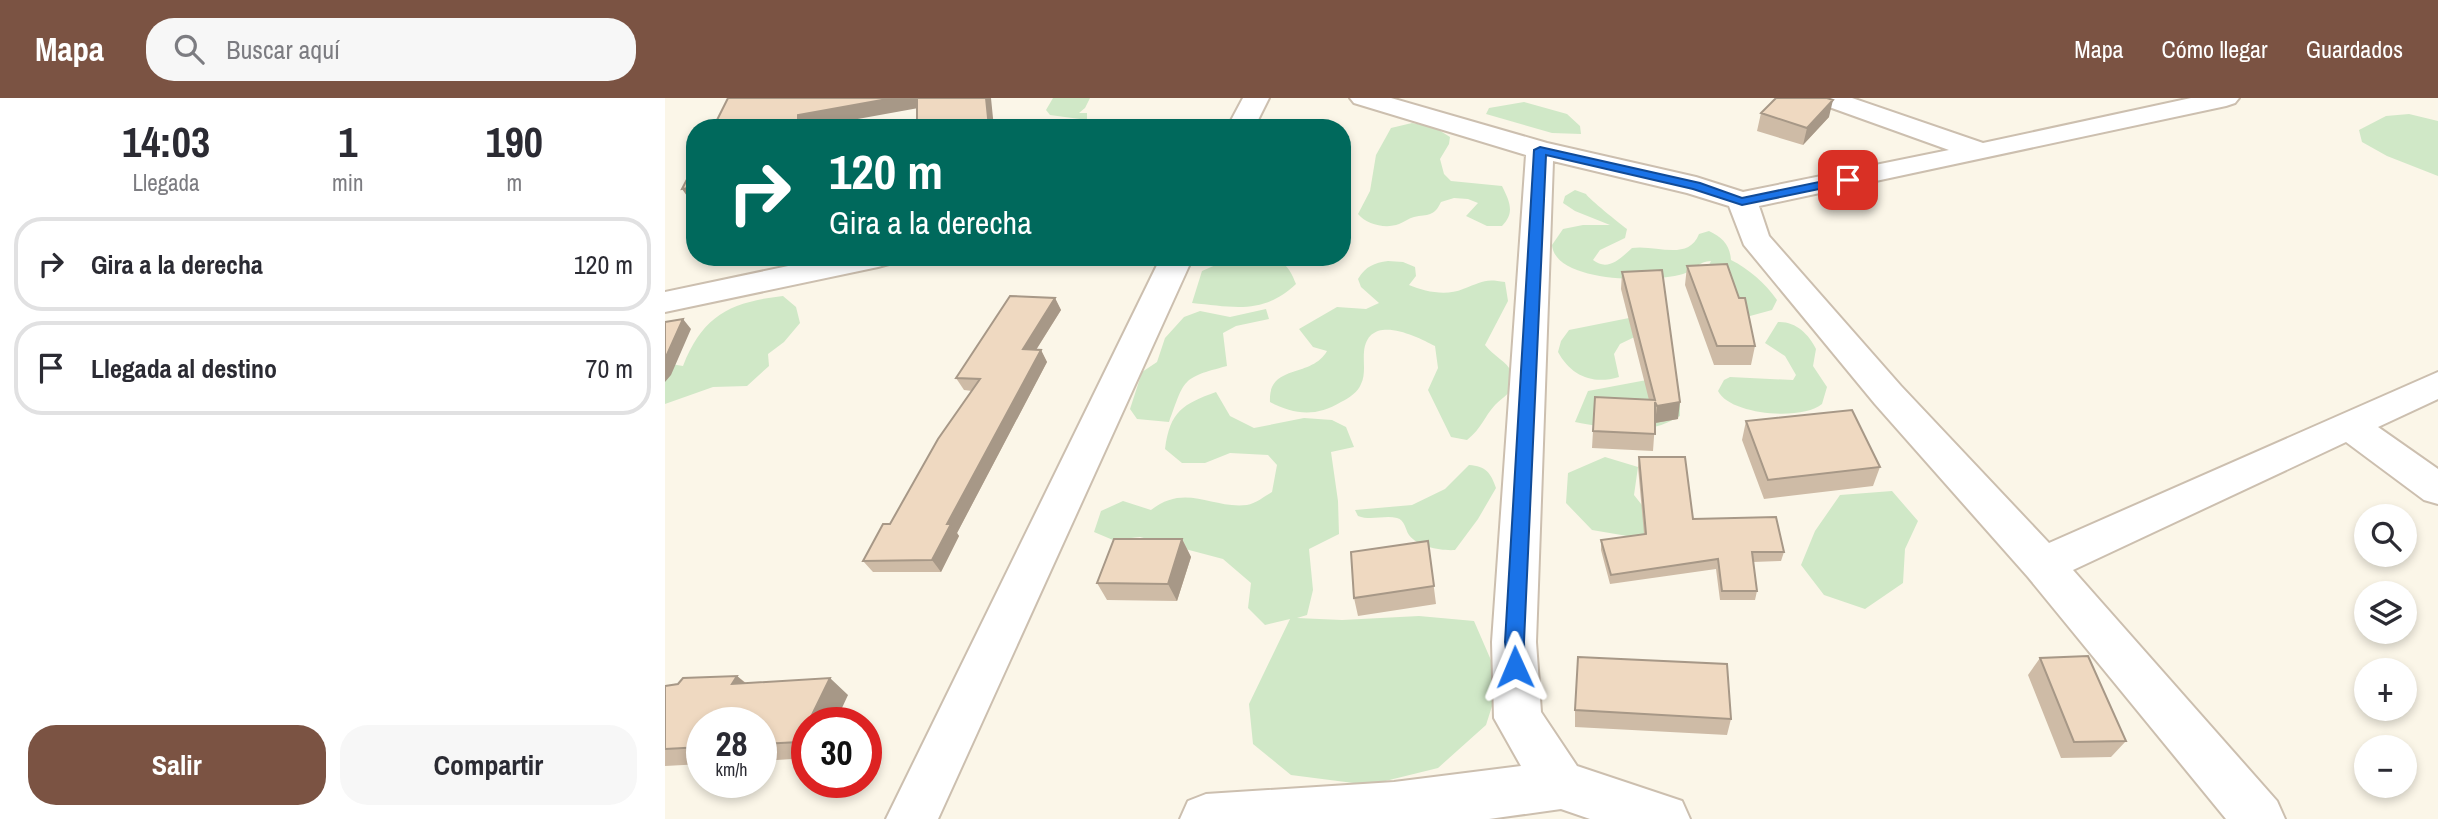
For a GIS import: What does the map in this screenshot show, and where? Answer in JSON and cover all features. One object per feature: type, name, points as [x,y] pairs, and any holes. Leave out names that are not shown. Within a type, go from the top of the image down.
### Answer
[{"type":"street","points":[[1245,119],[1256,98]]},
{"type":"street","points":[[1363,98],[1540,150],[1696,186],[1742,201],[2226,98]]},
{"type":"street","points":[[1827,98],[1981,152]]},
{"type":"street","points":[[1540,150],[1514,642],[1518,718],[1561,785]]},
{"type":"street","points":[[1742,201],[1755,239],[1888,395],[2043,565],[2259,819]]},
{"type":"street","points":[[665,302],[836,266]]},
{"type":"street","points":[[912,819],[1173,266]]},
{"type":"street","points":[[2043,565],[2438,384]]},
{"type":"street","points":[[2349,425],[2438,489]]},
{"type":"street","points":[[1206,819],[1394,807],[1561,785],[1664,819]]},
{"type":"green space","points":[[1053,98],[1090,98],[1079,113],[1087,113],[1087,119],[1050,115],[1046,110]]},
{"type":"green space","points":[[1524,102],[1567,114],[1580,126],[1581,134],[1552,133],[1486,114],[1489,108]]},
{"type":"green space","points":[[2409,114],[2438,121],[2438,176],[2387,156],[2362,142],[2359,130],[2386,116]]},
{"type":"green space","points":[[1412,123],[1434,127],[1450,137],[1440,159],[1444,174],[1451,181],[1502,186],[1510,212],[1502,226],[1487,226],[1466,216],[1478,203],[1468,199],[1454,198],[1441,202],[1433,213],[1394,225],[1372,223],[1358,214],[1370,191],[1376,155],[1391,128]]},
{"type":"green space","points":[[1575,190],[1586,194],[1627,229],[1625,238],[1600,250],[1593,260],[1604,265],[1609,264],[1632,248],[1679,250],[1694,242],[1699,234],[1709,231],[1724,242],[1731,260],[1762,282],[1777,300],[1772,310],[1750,316],[1742,314],[1734,285],[1707,269],[1711,261],[1683,274],[1651,279],[1608,277],[1570,267],[1557,258],[1552,245],[1563,229],[1583,225],[1610,225],[1575,211],[1563,203],[1565,196]]},
{"type":"green space","points":[[1388,261],[1403,262],[1415,267],[1416,276],[1409,285],[1429,291],[1443,293],[1457,291],[1483,281],[1505,282],[1508,301],[1485,345],[1510,369],[1513,384],[1467,440],[1451,437],[1428,390],[1438,368],[1435,346],[1394,330],[1374,333],[1367,340],[1360,387],[1332,407],[1314,412],[1297,412],[1270,402],[1271,390],[1276,382],[1283,376],[1320,360],[1327,351],[1313,347],[1299,329],[1337,307],[1366,309],[1379,303],[1361,287],[1358,279],[1371,266]]},
{"type":"green space","points":[[1213,266],[1285,266],[1296,284],[1272,301],[1260,305],[1235,307],[1192,303],[1202,271]]},
{"type":"green space","points":[[783,296],[796,307],[800,323],[784,342],[768,354],[769,366],[747,386],[713,387],[665,404],[665,363],[683,366],[700,334],[721,314],[748,302]]},
{"type":"green space","points":[[1266,309],[1269,319],[1236,326],[1223,333],[1227,366],[1201,374],[1187,382],[1169,422],[1137,419],[1130,409],[1142,372],[1157,362],[1165,338],[1184,317],[1200,311],[1230,317]]},
{"type":"green space","points":[[1634,317],[1645,332],[1620,344],[1614,354],[1619,377],[1600,380],[1576,373],[1558,352],[1561,341],[1569,330]]},
{"type":"green space","points":[[1778,322],[1801,330],[1816,349],[1813,366],[1827,387],[1822,404],[1799,413],[1783,414],[1751,410],[1725,399],[1718,391],[1724,380],[1730,377],[1793,380],[1796,375],[1785,356],[1765,343]]},
{"type":"green space","points":[[1652,379],[1680,392],[1680,416],[1654,427],[1629,430],[1575,422],[1588,391]]},
{"type":"green space","points":[[1216,392],[1230,416],[1254,428],[1304,418],[1332,420],[1346,427],[1354,447],[1331,452],[1338,501],[1339,534],[1309,549],[1313,590],[1307,615],[1297,618],[1342,620],[1419,616],[1474,621],[1500,681],[1486,725],[1438,768],[1369,785],[1291,775],[1253,744],[1249,704],[1290,619],[1265,625],[1248,608],[1251,583],[1223,559],[1140,537],[1113,540],[1094,532],[1101,511],[1123,501],[1151,510],[1176,498],[1247,505],[1272,492],[1277,465],[1268,455],[1230,453],[1205,463],[1182,463],[1165,449],[1170,426],[1180,411]]},
{"type":"green space","points":[[1605,457],[1638,467],[1634,495],[1649,514],[1650,532],[1639,538],[1592,530],[1566,503],[1568,473]]},
{"type":"green space","points":[[1469,465],[1487,471],[1496,488],[1455,550],[1437,549],[1418,543],[1409,535],[1400,519],[1358,516],[1355,510],[1412,505],[1445,489]]},
{"type":"green space","points":[[1892,491],[1918,521],[1905,549],[1903,583],[1865,609],[1824,595],[1801,565],[1815,531],[1840,495]]},
{"type":"building","points":[[728,98],[893,98],[798,115],[798,119],[718,119]]},
{"type":"building","points":[[917,98],[986,98],[988,119],[917,119]]},
{"type":"building","points":[[1776,98],[1833,100],[1807,128],[1761,113]]},
{"type":"building","points":[[1727,264],[1739,298],[1745,298],[1755,346],[1717,346],[1687,266]]},
{"type":"building","points":[[1662,270],[1680,402],[1657,406],[1655,402],[1655,434],[1593,431],[1595,397],[1655,400],[1622,272]]},
{"type":"building","points":[[1010,296],[1055,298],[1023,349],[1041,350],[947,524],[951,524],[932,560],[863,561],[883,524],[890,524],[938,439],[980,379],[956,378]]},
{"type":"building","points":[[683,319],[665,359],[665,322]]},
{"type":"building","points":[[1852,410],[1880,467],[1768,480],[1746,421]]},
{"type":"building","points":[[1639,457],[1685,457],[1693,519],[1776,517],[1784,552],[1752,552],[1757,591],[1722,591],[1718,559],[1611,575],[1601,540],[1646,534]]},
{"type":"building","points":[[1114,539],[1182,539],[1168,584],[1097,583]]},
{"type":"building","points":[[1428,541],[1434,586],[1354,598],[1351,552]]},
{"type":"building","points":[[2088,656],[2126,741],[2074,742],[2040,658]]},
{"type":"building","points":[[1578,657],[1727,664],[1731,719],[1575,710]]},
{"type":"building","points":[[737,676],[732,684],[830,678],[816,707],[791,707],[791,742],[777,743],[777,707],[686,707],[686,748],[665,749],[665,686],[678,684],[683,678]]},
{"type":"route","points":[[1515,667],[1514,642],[1540,150],[1696,186],[1742,201],[1848,180]]}]
